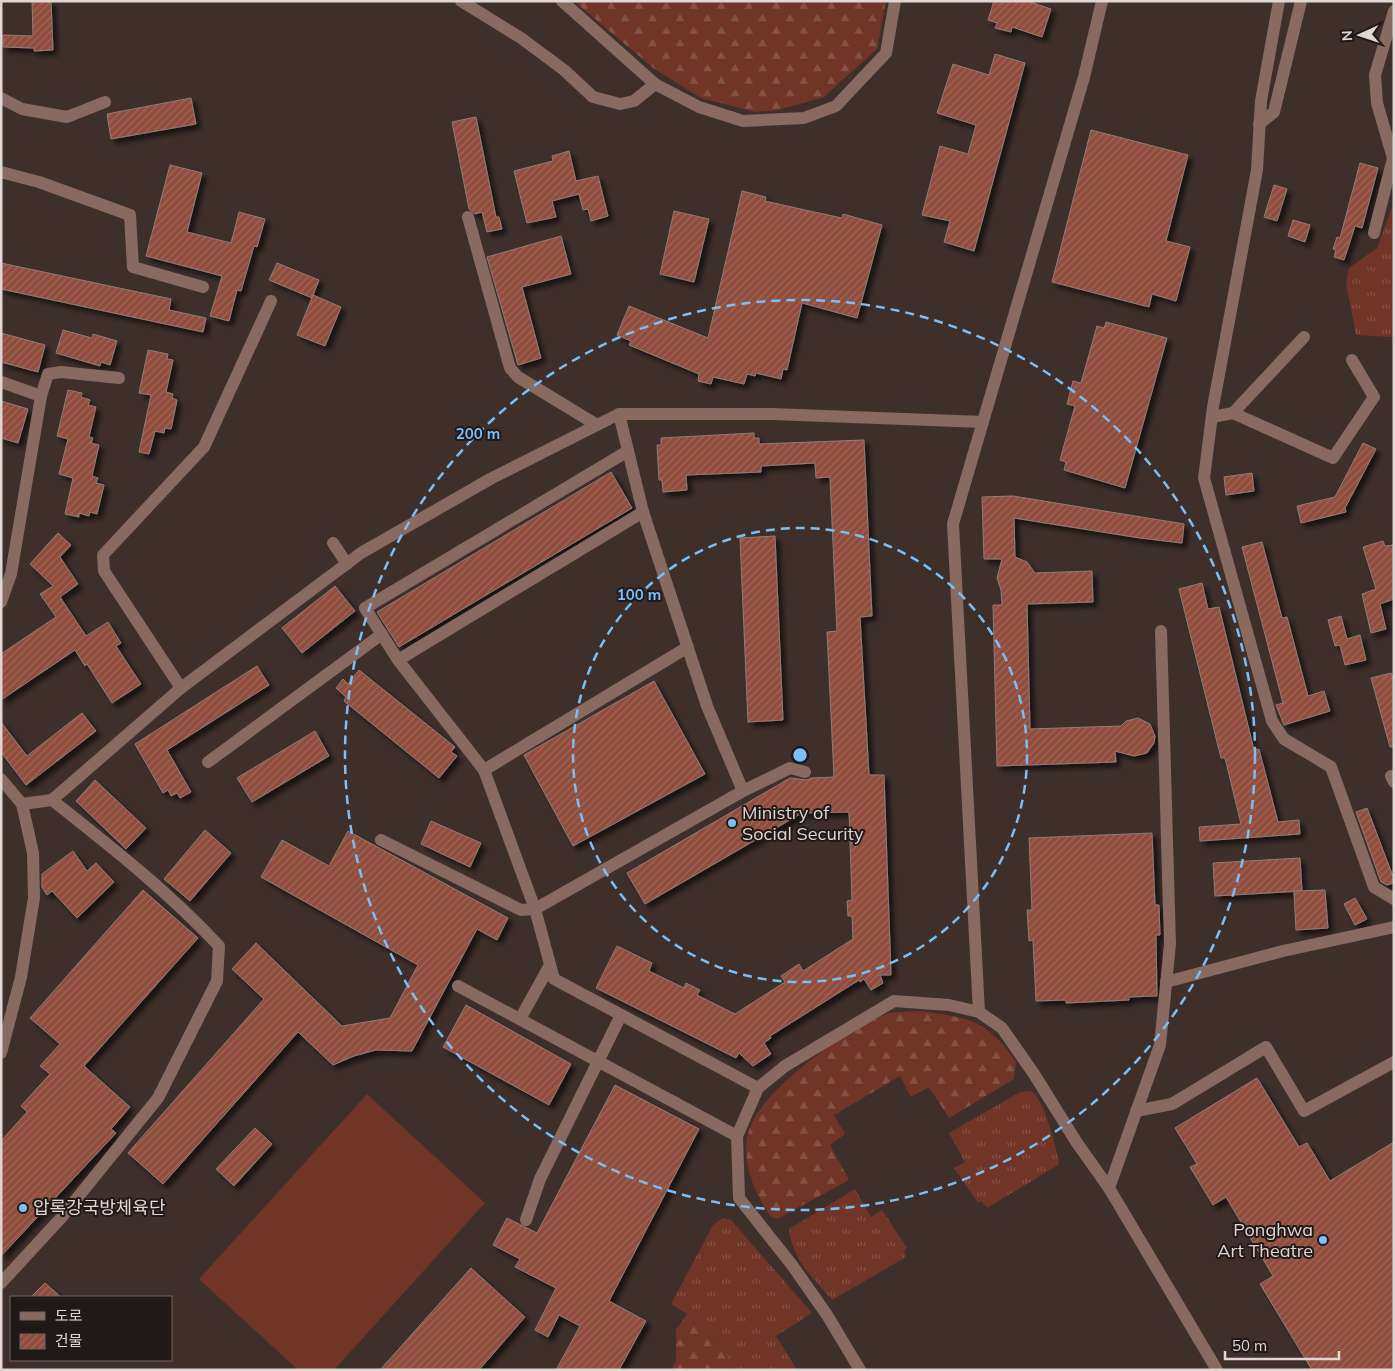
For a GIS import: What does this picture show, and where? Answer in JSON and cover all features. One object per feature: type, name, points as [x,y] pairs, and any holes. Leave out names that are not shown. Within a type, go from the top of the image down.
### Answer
[{"type":"street","points":[[461,1],[521,38],[557,64],[593,98],[620,104],[634,101],[655,84]]},
{"type":"street","points":[[562,1],[655,84],[699,106],[743,121],[804,118],[836,106],[886,53],[895,1]]},
{"type":"street","points":[[979,1012],[953,524],[1084,76],[1102,1]]},
{"type":"street","points":[[1279,1],[1260,101],[1257,170],[1212,417],[1204,478],[1272,721],[1284,739],[1331,767],[1374,887],[1394,900]]},
{"type":"street","points":[[1259,124],[1274,112],[1301,1]]},
{"type":"street","points":[[1374,233],[1393,158],[1377,102],[1375,75],[1394,11]]},
{"type":"street","points":[[1,98],[22,108],[66,117],[105,102]]},
{"type":"street","points":[[1,172],[39,182],[130,215],[133,267],[203,287]]},
{"type":"street","points":[[468,217],[510,368],[518,377],[597,425]]},
{"type":"street","points":[[181,688],[104,571],[103,555],[204,447],[270,301]]},
{"type":"street","points":[[1233,413],[1304,337]]},
{"type":"street","points":[[1212,417],[1233,413],[1333,458],[1374,397],[1352,360]]},
{"type":"street","points":[[2,598],[15,555],[41,396],[48,374],[61,372],[119,378]]},
{"type":"street","points":[[1,382],[41,396]]},
{"type":"street","points":[[22,804],[52,800],[181,688],[361,553],[492,478],[619,414],[772,414],[984,422]]},
{"type":"street","points":[[619,414],[643,512],[707,706],[743,791]]},
{"type":"street","points":[[628,451],[365,608],[398,660],[484,770],[535,909],[554,979],[758,1088]]},
{"type":"street","points":[[398,660],[643,512]]},
{"type":"street","points":[[333,543],[347,564]]},
{"type":"street","points":[[1109,1188],[1160,1044],[1170,944],[1161,632]]},
{"type":"street","points":[[208,762],[382,634]]},
{"type":"street","points":[[484,770],[688,647]]},
{"type":"street","points":[[381,840],[520,910],[535,909],[743,791],[790,768],[805,772]]},
{"type":"street","points":[[1,779],[22,804],[33,853],[34,898],[21,977],[1,1053]]},
{"type":"street","points":[[1,1283],[61,1218],[158,1098],[217,981],[219,946],[197,921],[121,855],[52,800]]},
{"type":"street","points":[[1166,982],[1283,951],[1394,927]]},
{"type":"street","points":[[520,1019],[550,965]]},
{"type":"street","points":[[458,986],[737,1136]]},
{"type":"street","points":[[860,1370],[827,1315],[792,1265],[738,1198],[737,1136],[758,1088],[785,1066],[894,1001],[949,1005],[979,1012],[1002,1028],[1034,1074],[1077,1143],[1109,1188],[1217,1370]]},
{"type":"street","points":[[526,1220],[540,1179],[621,1015]]},
{"type":"street","points":[[1136,1111],[1172,1104],[1266,1048],[1304,1111],[1394,1062]]},
{"type":"green space","points":[[574,1],[886,1],[877,49],[824,97],[778,110],[755,112],[701,98],[653,68]]},
{"type":"green space","points":[[1394,202],[1394,337],[1356,335],[1346,283],[1349,268],[1377,248]]},
{"type":"green space","points":[[920,1011],[964,1019],[986,1029],[1006,1048],[1016,1062],[1014,1079],[949,1118],[929,1087],[911,1097],[900,1076],[834,1115],[845,1134],[830,1145],[849,1180],[777,1219],[770,1216],[754,1186],[747,1164],[746,1153],[749,1130],[757,1114],[770,1097],[788,1079],[809,1061],[853,1031],[890,1013]]},
{"type":"green space","points":[[1031,1091],[1041,1103],[1045,1112],[1059,1160],[1058,1165],[987,1208],[981,1201],[978,1203],[954,1168],[965,1162],[949,1133],[1020,1092]]},
{"type":"green space","points":[[367,1094],[485,1203],[334,1370],[298,1370],[199,1279]]},
{"type":"green space","points":[[855,1189],[871,1217],[882,1210],[907,1248],[904,1251],[906,1257],[832,1300],[799,1259],[791,1240],[789,1229]]},
{"type":"green space","points":[[723,1218],[731,1220],[812,1313],[776,1336],[797,1370],[735,1370],[719,1344],[702,1332],[687,1314],[671,1304],[713,1225]]},
{"type":"green space","points":[[687,1314],[702,1332],[719,1344],[735,1370],[671,1370],[676,1361],[676,1330]]},
{"type":"building","points":[[32,1],[51,1],[53,50],[34,51],[34,48],[3,47],[3,35],[33,36]]},
{"type":"building","points":[[994,1],[1027,1],[1051,9],[1042,37],[1012,27],[1011,32],[995,28],[997,23],[988,20]]},
{"type":"building","points":[[995,54],[1025,63],[974,251],[944,242],[950,221],[922,215],[940,146],[968,154],[976,125],[937,113],[953,64],[989,75]]},
{"type":"building","points":[[191,98],[196,124],[111,139],[107,114]]},
{"type":"building","points":[[476,117],[496,217],[499,217],[502,229],[487,232],[482,212],[475,214],[469,209],[452,122]]},
{"type":"building","points":[[1091,130],[1188,155],[1166,241],[1190,247],[1176,301],[1152,294],[1149,307],[1052,282]]},
{"type":"building","points":[[569,151],[576,181],[598,176],[608,216],[591,221],[588,209],[583,210],[579,194],[552,201],[556,217],[527,223],[514,171],[553,161],[552,156]]},
{"type":"building","points":[[1360,163],[1378,168],[1362,228],[1355,226],[1344,260],[1334,257],[1336,250],[1333,249],[1337,237],[1340,238]]},
{"type":"building","points":[[170,165],[202,173],[187,232],[231,243],[239,212],[265,219],[257,247],[254,246],[241,291],[237,290],[229,321],[210,316],[222,276],[146,256]]},
{"type":"building","points":[[1274,185],[1287,189],[1277,221],[1264,217]]},
{"type":"building","points":[[742,191],[766,197],[765,201],[842,218],[843,214],[882,225],[857,318],[802,303],[787,370],[783,369],[781,379],[756,373],[755,376],[747,374],[744,384],[713,377],[711,384],[698,381],[699,374],[629,345],[631,341],[617,335],[629,306],[708,338]]},
{"type":"building","points":[[674,211],[709,219],[694,282],[660,274]]},
{"type":"building","points":[[1293,220],[1310,225],[1305,242],[1288,236]]},
{"type":"building","points":[[561,236],[571,274],[522,287],[541,358],[518,365],[487,257]]},
{"type":"building","points":[[1,263],[171,299],[169,310],[206,318],[203,332],[1,289]]},
{"type":"building","points":[[277,263],[319,280],[312,298],[269,280]]},
{"type":"building","points":[[313,295],[341,307],[325,346],[297,335]]},
{"type":"building","points":[[1106,322],[1167,338],[1125,488],[1064,470],[1066,462],[1060,460],[1075,406],[1067,404],[1073,381],[1081,383],[1097,326],[1104,328]]},
{"type":"building","points":[[63,330],[92,338],[93,334],[117,341],[110,365],[101,362],[100,366],[56,353]]},
{"type":"building","points":[[1,333],[45,345],[38,372],[1,362]]},
{"type":"building","points":[[148,350],[168,354],[167,359],[173,360],[166,392],[173,394],[172,398],[177,400],[171,429],[165,428],[164,433],[155,431],[149,454],[139,452],[151,395],[139,393]]},
{"type":"building","points":[[68,390],[82,393],[81,397],[90,400],[88,405],[96,407],[89,437],[93,438],[91,443],[99,445],[92,476],[98,478],[96,483],[104,485],[97,514],[90,512],[89,516],[79,513],[79,517],[65,514],[73,478],[59,474],[68,439],[57,436]]},
{"type":"building","points":[[1,401],[28,409],[18,443],[1,438]]},
{"type":"building","points":[[754,433],[754,438],[759,438],[759,444],[864,440],[872,616],[860,617],[869,775],[884,775],[891,975],[880,975],[883,983],[871,990],[864,979],[860,982],[859,980],[770,1036],[771,1038],[764,1043],[771,1054],[753,1066],[739,1053],[736,1058],[596,988],[617,946],[652,963],[649,971],[684,988],[686,983],[700,990],[697,995],[735,1014],[785,982],[781,976],[799,964],[803,971],[853,939],[852,916],[848,916],[847,901],[852,900],[849,812],[802,813],[645,904],[627,873],[790,778],[807,780],[811,778],[834,777],[827,632],[837,631],[830,477],[816,478],[815,463],[761,466],[761,472],[686,475],[687,490],[663,492],[662,480],[659,480],[657,445],[661,445],[661,438]]},
{"type":"building","points":[[1363,443],[1376,449],[1345,508],[1346,512],[1301,523],[1297,506],[1335,497]]},
{"type":"building","points":[[611,472],[632,508],[399,647],[377,612]]},
{"type":"building","points":[[1252,473],[1254,491],[1226,495],[1224,477]]},
{"type":"building","points":[[1013,496],[1184,524],[1182,543],[1014,518],[1015,557],[1027,562],[1035,573],[1092,571],[1093,602],[1027,604],[1030,729],[1121,726],[1126,721],[1138,718],[1150,724],[1155,736],[1154,743],[1147,753],[1134,756],[1115,751],[1116,762],[997,766],[993,605],[1002,605],[1001,590],[997,578],[1002,559],[984,559],[982,497]]},
{"type":"building","points":[[58,533],[71,545],[60,557],[78,584],[60,597],[86,636],[108,622],[121,643],[116,646],[141,684],[112,703],[87,664],[85,666],[75,650],[1,700],[1,654],[56,617],[40,594],[53,586],[30,564]]},
{"type":"building","points":[[775,536],[783,720],[748,722],[740,538]]},
{"type":"building","points":[[1383,541],[1385,546],[1394,545],[1394,599],[1380,604],[1386,629],[1371,633],[1362,594],[1376,589],[1363,547]]},
{"type":"building","points":[[1262,542],[1282,618],[1287,617],[1308,696],[1324,691],[1330,711],[1284,725],[1276,705],[1283,703],[1242,547]]},
{"type":"building","points":[[1202,583],[1208,609],[1219,607],[1254,750],[1259,749],[1278,822],[1299,820],[1300,834],[1200,841],[1199,827],[1241,824],[1225,758],[1221,758],[1179,589]]},
{"type":"building","points":[[335,586],[355,611],[302,653],[282,628]]},
{"type":"building","points":[[1341,616],[1347,639],[1360,635],[1366,660],[1345,665],[1340,645],[1335,646],[1328,620]]},
{"type":"building","points":[[257,666],[269,685],[167,750],[191,792],[180,798],[177,793],[171,796],[168,790],[163,793],[135,744]]},
{"type":"building","points":[[359,670],[455,747],[451,752],[457,756],[439,778],[344,701],[346,697],[336,688],[343,679],[348,684]]},
{"type":"building","points":[[1391,673],[1394,681],[1394,747],[1390,747],[1371,678]]},
{"type":"building","points":[[654,681],[705,774],[573,846],[524,755]]},
{"type":"building","points":[[82,713],[96,731],[26,785],[1,752],[1,722],[27,756]]},
{"type":"building","points":[[315,731],[329,756],[252,802],[237,778]]},
{"type":"building","points":[[95,780],[146,828],[126,849],[76,801]]},
{"type":"building","points":[[1367,808],[1394,883],[1387,885],[1381,882],[1356,812]]},
{"type":"building","points":[[431,821],[481,843],[470,867],[421,844]]},
{"type":"building","points":[[205,830],[231,853],[190,901],[164,879]]},
{"type":"building","points":[[348,831],[508,918],[497,940],[477,929],[412,1051],[376,1050],[354,1056],[333,1065],[298,1032],[163,1184],[128,1153],[264,999],[232,969],[256,943],[342,1026],[390,1018],[418,965],[261,877],[282,840],[329,866]]},
{"type":"building","points":[[1152,833],[1155,905],[1159,905],[1160,935],[1156,935],[1157,996],[1129,997],[1129,1000],[1066,1003],[1066,1000],[1036,1001],[1033,940],[1029,941],[1027,910],[1032,910],[1029,838]]},
{"type":"building","points":[[73,851],[87,871],[96,863],[114,882],[77,918],[52,891],[47,895],[42,887],[42,874]]},
{"type":"building","points":[[1300,858],[1302,891],[1215,896],[1213,863]]},
{"type":"building","points":[[143,890],[198,938],[84,1066],[130,1107],[111,1129],[116,1133],[1,1256],[1,1141],[27,1112],[21,1106],[50,1074],[40,1066],[60,1044],[30,1018]]},
{"type":"building","points":[[1325,890],[1328,928],[1296,930],[1294,891]]},
{"type":"building","points":[[1355,898],[1367,919],[1355,925],[1344,904]]},
{"type":"building","points":[[466,1005],[571,1064],[549,1105],[443,1047]]},
{"type":"building","name":"Ponghwa Art Theatre","points":[[1257,1078],[1299,1147],[1307,1143],[1330,1181],[1394,1142],[1394,1370],[1312,1370],[1260,1284],[1273,1276],[1226,1197],[1213,1205],[1190,1167],[1197,1164],[1175,1128]]},
{"type":"building","points":[[615,1085],[699,1129],[609,1301],[646,1321],[619,1370],[556,1370],[580,1326],[559,1315],[548,1337],[535,1330],[556,1288],[515,1267],[520,1259],[493,1245],[507,1218],[537,1233]]},
{"type":"building","points":[[255,1128],[272,1144],[234,1186],[216,1169]]},
{"type":"building","points":[[471,1268],[525,1317],[479,1370],[380,1370]]},
{"type":"building","points":[[45,1283],[60,1296],[32,1296]]},
{"type":"place","name":"Ministry of Social Security","points":[[732,823]]},
{"type":"place","name":"압록강국방체육단","points":[[23,1208]]},
{"type":"place","name":"Ponghwa Art Theatre","points":[[1323,1240]]}]
